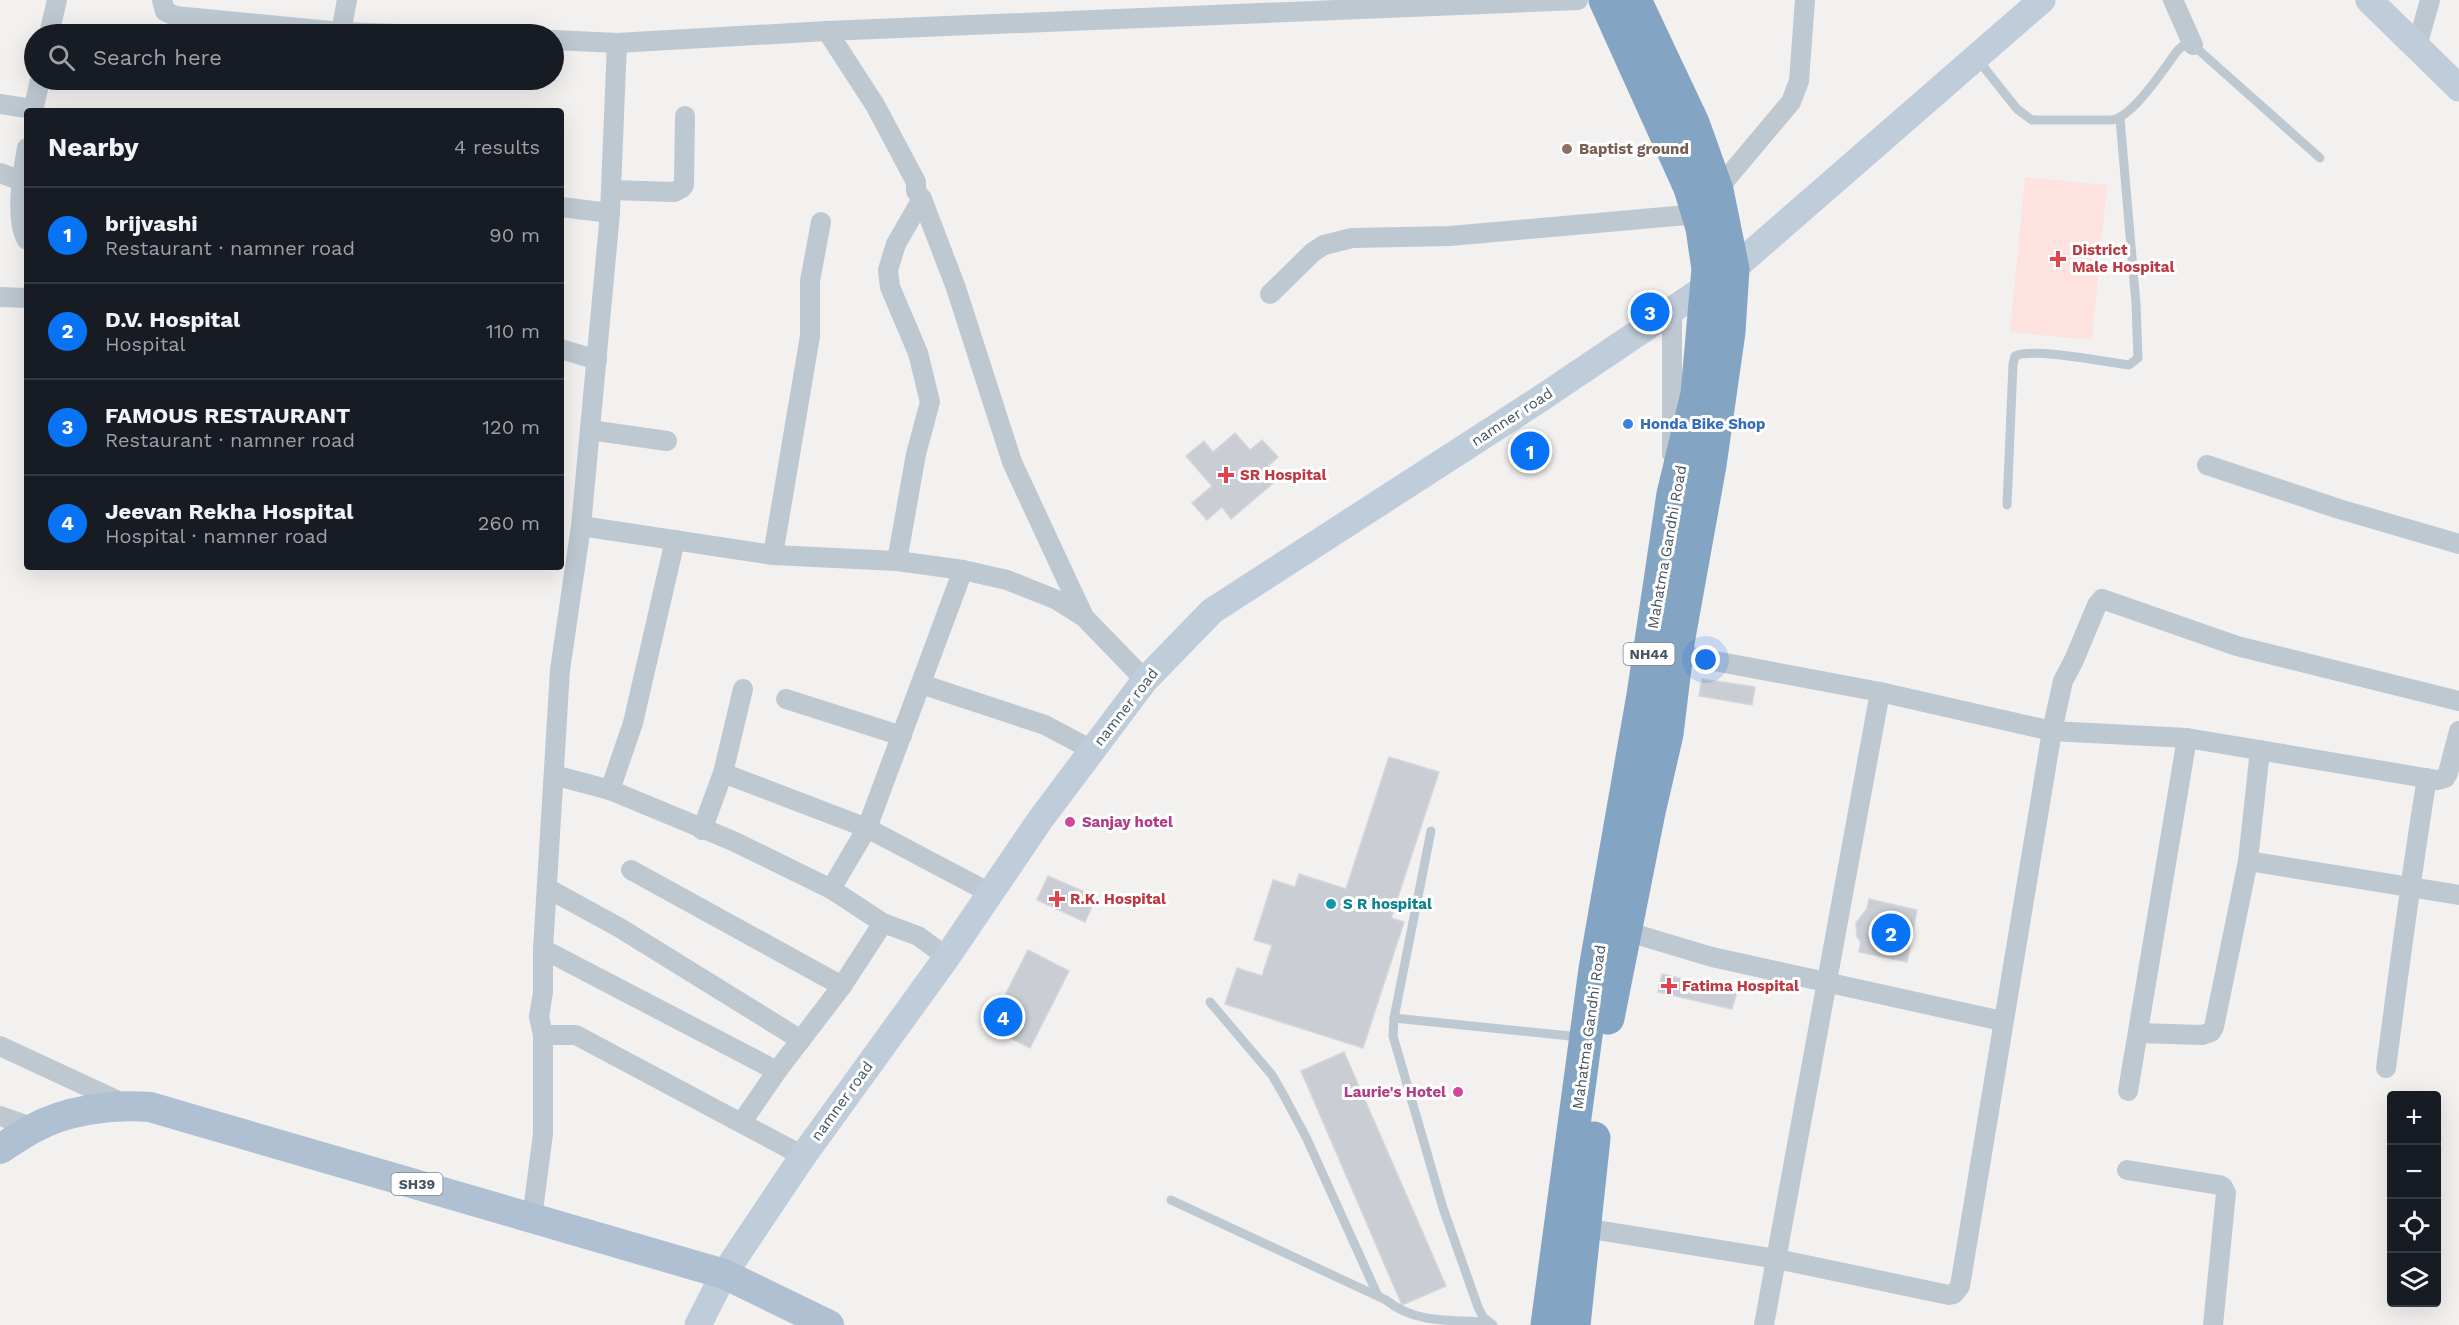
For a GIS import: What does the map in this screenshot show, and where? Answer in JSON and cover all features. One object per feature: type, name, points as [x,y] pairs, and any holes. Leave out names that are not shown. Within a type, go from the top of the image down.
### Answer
[{"type":"highway","name":"Mahatma Gandhi Road","points":[[1547,1325],[1595,969],[1641,706],[1672,502],[1697,394],[1707,286],[1708,202],[1686,177],[1605,0]]},
{"type":"highway","name":"Mahatma Gandhi Road","points":[[1574,1325],[1604,1040],[1619,942],[1667,734],[1677,654],[1712,454],[1729,332],[1733,269],[1708,202],[1693,123],[1635,0]]},
{"type":"main road","name":"namner road","points":[[698,1325],[724,1274],[803,1156],[947,957],[1092,750],[1144,680],[1212,611],[1537,401],[1733,269],[2042,0]]},
{"type":"main road","points":[[2369,0],[2459,88]]},
{"type":"main road","name":"SH39","points":[[0,1149],[34,1128],[74,1113],[127,1105],[150,1107],[724,1274],[789,1315],[830,1325]]},
{"type":"street","points":[[51,24],[57,0]]},
{"type":"street","points":[[162,0],[165,11],[175,16],[258,24]]},
{"type":"street","points":[[342,24],[347,0]]},
{"type":"street","points":[[564,40],[617,43],[827,31],[1578,0]]},
{"type":"street","points":[[1270,294],[1313,252],[1324,245],[1344,240],[1450,236],[1708,202],[1791,102],[1796,92],[1799,81],[1805,0]]},
{"type":"street","points":[[2173,0],[2193,45]]},
{"type":"street","points":[[2417,46],[2430,0]]},
{"type":"street","points":[[827,31],[874,105],[916,183],[916,191],[922,199],[967,321],[1012,462],[1084,617]]},
{"type":"street","points":[[532,1218],[543,1134],[543,1035],[539,1017],[543,992],[543,949],[560,670],[580,526],[597,360],[612,190],[617,43]]},
{"type":"street","points":[[33,108],[37,90]]},
{"type":"street","points":[[0,104],[24,108]]},
{"type":"street","points":[[612,190],[674,192],[682,188],[684,185],[685,116]]},
{"type":"street","points":[[24,168],[21,209],[24,234]]},
{"type":"street","points":[[0,173],[22,181]]},
{"type":"street","points":[[897,561],[917,446],[930,402],[918,353],[890,287],[888,270],[896,244],[922,199]]},
{"type":"street","points":[[564,207],[610,213]]},
{"type":"street","points":[[773,555],[810,336],[810,281],[820,222]]},
{"type":"street","points":[[0,297],[24,298]]},
{"type":"street","points":[[1672,310],[1672,502]]},
{"type":"street","points":[[564,350],[597,360]]},
{"type":"street","points":[[590,430],[667,441]]},
{"type":"street","points":[[2207,465],[2339,510],[2459,544]]},
{"type":"street","points":[[580,526],[773,555],[897,561],[963,570],[1017,584],[1057,600],[1084,617],[1144,680]]},
{"type":"street","points":[[610,790],[633,723],[675,540]]},
{"type":"street","points":[[831,889],[867,828],[963,570]]},
{"type":"street","points":[[1584,1228],[1777,1259],[1949,1295],[1958,1290],[2052,731],[2063,681],[2097,605],[2102,599],[2237,646],[2459,702]]},
{"type":"street","points":[[1677,654],[1880,692],[2052,731],[2187,738],[2427,778],[2445,778],[2459,731]]},
{"type":"street","points":[[921,684],[1045,725],[1092,750]]},
{"type":"street","points":[[702,830],[723,773],[743,689]]},
{"type":"street","points":[[1764,1325],[1880,692]]},
{"type":"street","points":[[786,699],[902,736]]},
{"type":"street","points":[[2128,1091],[2187,738]]},
{"type":"street","points":[[2138,1033],[2202,1035],[2211,1032],[2214,1027],[2248,861],[2260,750]]},
{"type":"street","points":[[723,773],[867,828],[990,893]]},
{"type":"street","points":[[554,775],[610,790],[733,841],[831,889],[882,923],[918,936],[947,957]]},
{"type":"street","points":[[2386,1068],[2427,778]]},
{"type":"street","points":[[2248,861],[2459,895]]},
{"type":"street","points":[[631,870],[842,986]]},
{"type":"street","points":[[547,888],[620,928],[801,1040]]},
{"type":"street","points":[[742,1122],[777,1071],[842,986],[882,923]]},
{"type":"street","points":[[1619,942],[1712,957],[2002,1021]]},
{"type":"street","points":[[543,949],[777,1071]]},
{"type":"street","points":[[543,1035],[576,1035],[803,1156]]},
{"type":"street","points":[[0,1046],[127,1105]]},
{"type":"street","points":[[0,1116],[34,1128]]},
{"type":"street","points":[[2127,1170],[2223,1187],[2226,1193],[2213,1325]]},
{"type":"lane","points":[[1976,58],[2017,109],[2032,120],[2120,119],[2133,107],[2178,50],[2184,45],[2193,45],[2320,158]]},
{"type":"lane","points":[[2007,506],[2015,356],[2022,352],[2030,352],[2129,365],[2138,358],[2136,304],[2120,119]]},
{"type":"lane","points":[[1431,831],[1394,1018],[1393,1036],[1443,1208],[1478,1307],[1490,1323]]},
{"type":"lane","points":[[1210,1002],[1272,1075],[1283,1094],[1306,1137],[1378,1296]]},
{"type":"lane","points":[[1394,1018],[1586,1037]]},
{"type":"lane","points":[[1171,1200],[1378,1296],[1398,1310],[1420,1318],[1490,1323]]},
{"type":"shaded area","name":"District Male Hospital","points":[[2025,177],[2107,185],[2092,340],[2010,332]]},
{"type":"building","points":[[1235,433],[1250,450],[1262,440],[1278,457],[1268,466],[1279,478],[1231,519],[1222,507],[1207,520],[1192,503],[1212,486],[1186,456],[1204,441],[1213,452]]},
{"type":"building","points":[[1702,679],[1755,687],[1752,705],[1699,696]]},
{"type":"building","name":"S R hospital","points":[[1389,757],[1439,772],[1391,918],[1404,922],[1363,1048],[1225,1004],[1237,968],[1262,976],[1272,945],[1254,940],[1273,880],[1295,887],[1299,874],[1346,889]]},
{"type":"building","points":[[1048,876],[1096,897],[1085,922],[1037,900]]},
{"type":"building","points":[[1869,899],[1917,910],[1907,962],[1859,952],[1861,942],[1857,937],[1856,923],[1867,909]]},
{"type":"building","points":[[1028,950],[1069,971],[1030,1048],[989,1027]]},
{"type":"building","points":[[1662,974],[1737,992],[1732,1009],[1658,992]]},
{"type":"building","points":[[1344,1052],[1446,1286],[1402,1305],[1301,1071]]},
{"type":"place","name":"Baptist ground","points":[[1567,149]]},
{"type":"place","name":"District Male Hospital","points":[[2058,259]]},
{"type":"place","name":"FAMOUS RESTAURANT","points":[[1650,312]]},
{"type":"place","name":"Honda Bike Shop","points":[[1628,424]]},
{"type":"place","name":"brijvashi","points":[[1530,451]]},
{"type":"place","name":"SR Hospital","points":[[1226,475]]},
{"type":"place","name":"Sanjay hotel","points":[[1070,822]]},
{"type":"place","name":"R.K. Hospital","points":[[1057,899]]},
{"type":"place","name":"S R hospital","points":[[1331,904]]},
{"type":"place","name":"D.V. Hospital","points":[[1891,933]]},
{"type":"place","name":"Fatima Hospital","points":[[1669,986]]},
{"type":"place","name":"Jeevan Rekha Hospital","points":[[1003,1017]]},
{"type":"place","name":"Laurie's Hotel","points":[[1458,1092]]}]
